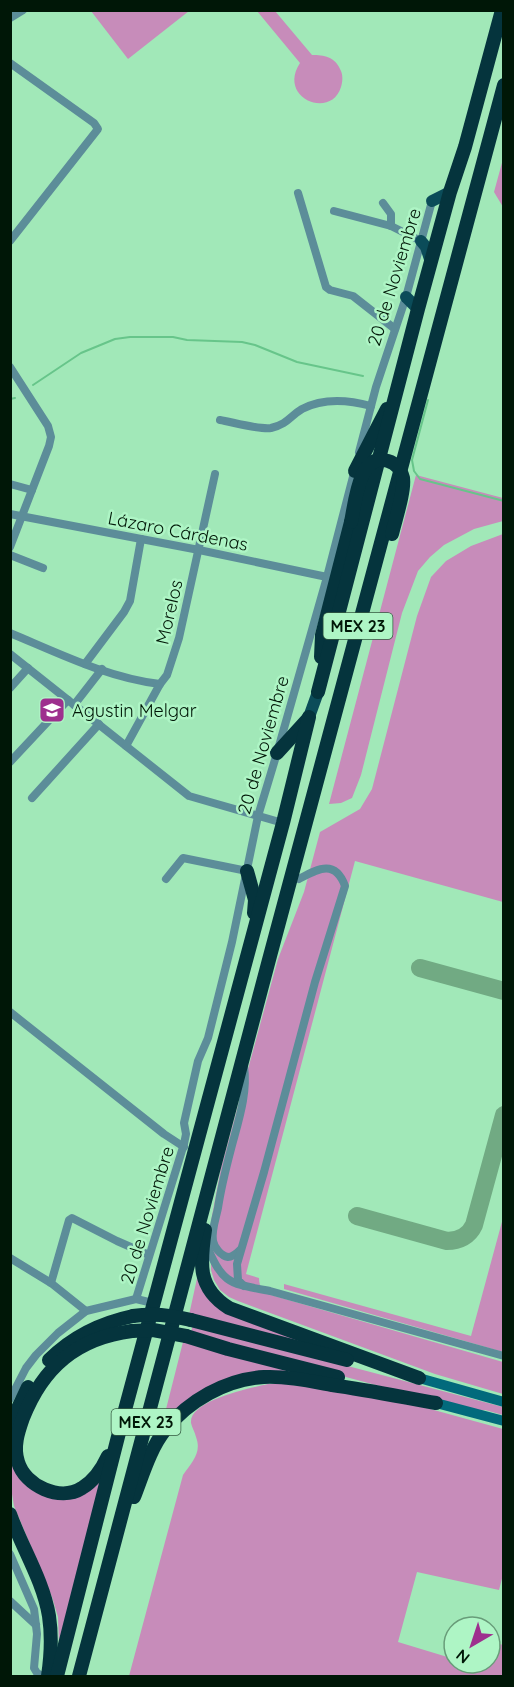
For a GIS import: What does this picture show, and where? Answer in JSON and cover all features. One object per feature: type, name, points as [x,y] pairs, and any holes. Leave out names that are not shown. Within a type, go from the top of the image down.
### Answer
[{"type":"highway","name":"MEX 23","points":[[318,692],[418,309],[502,10]]},
{"type":"highway","name":"MEX 23","points":[[79,1677],[242,1059],[504,85]]},
{"type":"highway","points":[[355,471],[399,386]]},
{"type":"highway","points":[[270,956],[299,879],[392,534],[403,478],[399,469],[388,461],[376,461],[365,469],[361,477],[322,635],[318,692]]},
{"type":"highway","name":"MEX 23","points":[[57,1677],[153,1303],[284,823],[309,717]]},
{"type":"highway","points":[[277,753],[309,717]]},
{"type":"highway","points":[[247,871],[255,900],[252,936]]},
{"type":"highway","points":[[214,1167],[201,1259],[202,1272],[211,1294],[229,1308],[419,1378]]},
{"type":"highway","points":[[10,1425],[26,1389],[55,1354],[72,1340],[90,1330],[112,1321],[144,1314],[171,1315],[419,1378]]},
{"type":"highway","points":[[122,1421],[106,1460],[97,1474],[81,1489],[60,1494],[49,1491],[30,1481],[22,1472],[18,1463],[16,1446],[20,1426],[32,1397],[47,1374],[63,1359],[83,1345],[111,1334],[153,1330],[186,1335],[436,1403]]},
{"type":"highway","points":[[100,1595],[153,1449],[164,1431],[176,1418],[202,1397],[243,1380],[263,1377],[293,1378],[436,1403]]},
{"type":"highway","points":[[10,1514],[39,1583],[48,1614],[51,1634],[48,1677]]},
{"type":"main road","points":[[432,201],[450,192]]},
{"type":"main road","points":[[421,241],[431,262]]},
{"type":"main road","points":[[406,297],[418,309]]},
{"type":"main road","name":"MEX 23","points":[[309,717],[318,692]]},
{"type":"street","points":[[10,18],[23,10]]},
{"type":"street","points":[[10,63],[94,123],[98,129],[10,241]]},
{"type":"street","points":[[298,194],[326,287],[353,296],[395,329]]},
{"type":"street","name":"20 de Noviembre","points":[[136,1299],[184,1147],[186,1134],[184,1123],[198,1061],[208,1038],[232,942],[258,816],[327,577],[371,406],[406,297],[432,201]]},
{"type":"street","points":[[383,203],[391,214],[391,226]]},
{"type":"street","points":[[334,211],[391,226],[421,241]]},
{"type":"street","points":[[10,368],[44,419],[50,432],[49,446],[10,547]]},
{"type":"street","points":[[220,420],[268,429],[286,423],[303,409],[326,402],[354,401],[371,406]]},
{"type":"street","name":"Morelos","points":[[126,746],[167,675],[176,650],[215,474]]},
{"type":"street","points":[[10,484],[33,490]]},
{"type":"street","name":"Lázaro Cárdenas","points":[[10,514],[327,577]]},
{"type":"street","points":[[86,663],[130,601],[141,539]]},
{"type":"street","points":[[10,555],[43,568]]},
{"type":"street","points":[[10,633],[140,682],[160,684]]},
{"type":"street","points":[[10,654],[189,796],[284,823]]},
{"type":"street","points":[[10,688],[28,668]]},
{"type":"street","points":[[10,762],[102,669]]},
{"type":"street","points":[[32,798],[99,724]]},
{"type":"street","points":[[166,879],[183,858],[247,871]]},
{"type":"street","points":[[244,1286],[238,1280],[237,1264],[315,982],[345,886],[341,876],[332,869],[319,869],[299,879]]},
{"type":"street","points":[[10,1012],[164,1134],[184,1147]]},
{"type":"street","points":[[241,1250],[228,1257],[215,1247],[213,1237],[221,1191],[245,1092],[242,1059]]},
{"type":"street","points":[[51,1282],[69,1220],[72,1218],[149,1255]]},
{"type":"street","points":[[204,1238],[215,1264],[224,1277],[236,1284],[270,1291],[504,1356]]},
{"type":"street","points":[[10,1258],[51,1282],[86,1311]]},
{"type":"street","points":[[10,1399],[36,1354],[86,1311],[136,1299],[153,1303]]},
{"type":"street","points":[[419,1378],[504,1402]]},
{"type":"street","points":[[436,1403],[504,1419]]},
{"type":"street","points":[[10,1554],[34,1609],[37,1634],[34,1668],[42,1677]]},
{"type":"street","points":[[10,1601],[36,1625]]},
{"type":"shaded area","points":[[91,11],[189,11],[128,59]]},
{"type":"shaded area","points":[[257,11],[275,11],[312,55],[325,56],[338,65],[342,78],[341,87],[335,97],[327,102],[318,103],[300,95],[295,86],[295,75],[300,63]]},
{"type":"shaded area","points":[[503,159],[503,207],[494,192]]},
{"type":"shaded area","points":[[416,475],[503,498],[503,521],[474,529],[444,545],[418,571],[402,613],[361,775],[352,798],[341,803],[329,804]]},
{"type":"shaded area","points":[[503,534],[503,902],[355,861],[246,1274],[259,1278],[262,1288],[271,1295],[503,1362],[503,1394],[435,1374],[229,1297],[220,1290],[211,1270],[211,1221],[221,1168],[278,959],[304,892],[320,832],[360,809],[372,789],[417,616],[431,577],[446,561],[471,546]]},
{"type":"shaded area","points":[[503,1218],[503,1352],[284,1289],[284,1284],[471,1336]]},
{"type":"shaded area","points":[[198,1274],[207,1296],[359,1361],[189,1315]]},
{"type":"shaded area","points":[[193,1325],[503,1407],[503,1415],[485,1410],[476,1412],[190,1335]]},
{"type":"shaded area","points":[[183,1342],[317,1378],[264,1372],[162,1425]]},
{"type":"shaded area","points":[[268,1384],[323,1389],[423,1407],[503,1429],[504,1571],[499,1590],[417,1572],[398,1642],[442,1655],[442,1675],[502,1675],[503,1645],[503,1676],[129,1676],[183,1475],[197,1453],[198,1443],[191,1423],[193,1415],[210,1402],[236,1392]]},
{"type":"shaded area","points":[[10,1459],[51,1495],[102,1480],[59,1644],[58,1617],[52,1597],[14,1506]]},
{"type":"waterway","points":[[33,385],[81,353],[115,339],[130,337],[173,337],[187,340],[242,342],[297,362],[363,376]]},
{"type":"waterway","points":[[10,399],[15,398]]},
{"type":"waterway","points":[[428,400],[412,460],[414,471],[420,479],[504,501]]},
{"type":"taxiway","points":[[420,968],[504,991]]},
{"type":"taxiway","points":[[357,1216],[447,1241],[466,1235],[474,1225],[504,1115]]},
{"type":"place","name":"Agustin Melgar","points":[[52,710]]}]
